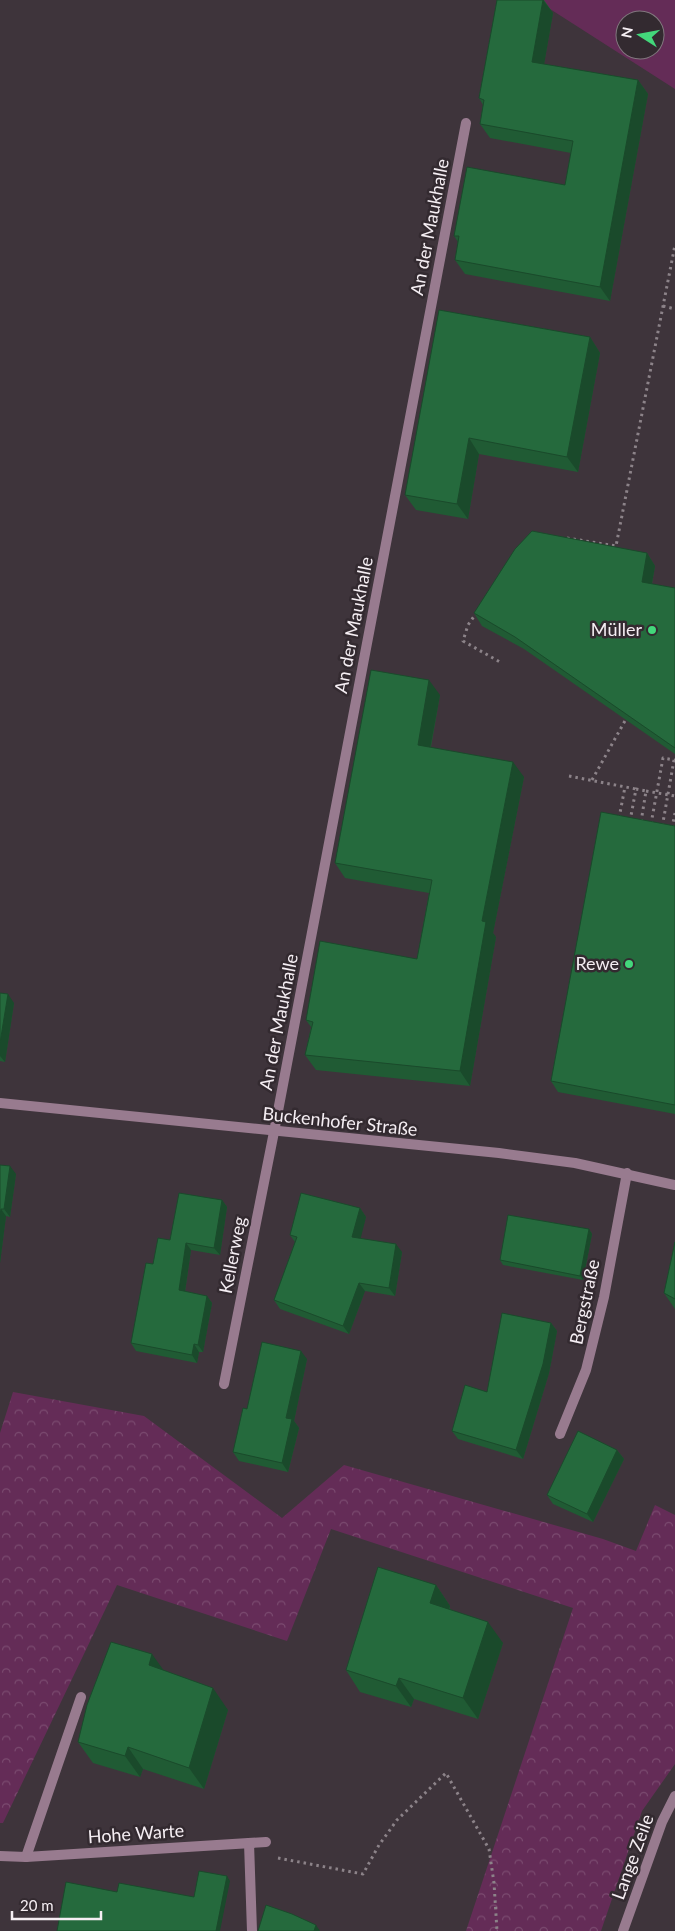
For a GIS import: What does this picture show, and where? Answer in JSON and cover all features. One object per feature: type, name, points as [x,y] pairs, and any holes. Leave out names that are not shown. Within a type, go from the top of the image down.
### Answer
[{"type":"street","name":"An der Maukhalle","points":[[274,1132],[466,124]]},
{"type":"street","name":"Buckenhofer Straße","points":[[0,1103],[274,1132],[499,1153],[576,1163],[628,1173],[675,1185]]},
{"type":"street","name":"Kellerweg","points":[[224,1384],[274,1132]]},
{"type":"street","name":"Bergstraße","points":[[560,1434],[586,1370],[604,1297],[628,1173]]},
{"type":"street","points":[[26,1857],[81,1697]]},
{"type":"street","name":"Lange Zeile","points":[[623,1931],[662,1822],[675,1796]]},
{"type":"street","name":"Hohe Warte","points":[[0,1856],[26,1857],[266,1842]]},
{"type":"street","points":[[249,1843],[252,1931]]},
{"type":"path","points":[[561,537],[616,546],[675,245]]},
{"type":"path","points":[[663,306],[675,309]]},
{"type":"path","points":[[479,610],[468,625],[463,641],[500,662]]},
{"type":"path","points":[[592,780],[626,719]]},
{"type":"path","points":[[646,791],[640,824],[650,826],[663,758],[674,760],[662,829],[672,830],[675,813]]},
{"type":"path","points":[[569,776],[675,796]]},
{"type":"path","points":[[625,787],[619,821],[630,823],[636,789]]},
{"type":"path","points":[[250,1857],[267,1856],[363,1874],[397,1820],[446,1773],[489,1849],[494,1883],[497,1931]]},
{"type":"green space","points":[[536,0],[675,0],[675,89],[630,60],[665,60],[665,10],[615,10],[615,51]]},
{"type":"green space","points":[[13,1392],[144,1416],[282,1518],[344,1465],[603,1539],[636,1551],[655,1505],[675,1515],[675,1764],[642,1811],[601,1931],[466,1931],[573,1608],[331,1529],[287,1641],[117,1585],[3,1823],[0,1823],[0,1433]]},
{"type":"building","points":[[497,0],[543,0],[532,62],[638,80],[600,287],[455,260],[459,236],[454,236],[467,167],[565,185],[573,141],[480,124],[484,100],[479,98]]},
{"type":"building","points":[[439,310],[590,337],[567,457],[469,438],[457,504],[405,495]]},
{"type":"building","points":[[532,531],[647,553],[642,582],[675,588],[675,748],[515,637],[474,613],[515,549]]},
{"type":"building","points":[[371,670],[429,680],[418,745],[513,762],[482,921],[486,922],[460,1071],[305,1055],[313,1022],[306,1020],[320,941],[417,959],[432,880],[335,863]]},
{"type":"building","name":"Rewe","points":[[601,812],[675,826],[675,1105],[551,1081]]},
{"type":"building","points":[[0,993],[8,994],[0,1043]]},
{"type":"building","points":[[0,1165],[10,1166],[4,1209],[1,1209],[0,1215]]},
{"type":"building","points":[[179,1193],[222,1200],[214,1248],[186,1243],[179,1290],[207,1296],[198,1345],[194,1344],[192,1355],[131,1343],[146,1263],[153,1264],[158,1238],[170,1240]]},
{"type":"building","points":[[301,1193],[360,1208],[352,1237],[396,1244],[389,1288],[359,1283],[343,1326],[274,1300],[297,1237],[290,1235]]},
{"type":"building","points":[[508,1215],[589,1229],[580,1276],[500,1260]]},
{"type":"building","points":[[675,1242],[675,1299],[664,1293]]},
{"type":"building","points":[[502,1313],[551,1323],[543,1364],[516,1450],[452,1431],[465,1385],[487,1392]]},
{"type":"building","points":[[262,1342],[301,1351],[286,1418],[292,1419],[282,1463],[233,1452],[243,1408],[247,1409]]},
{"type":"building","points":[[578,1431],[617,1450],[587,1514],[547,1495]]},
{"type":"building","points":[[378,1567],[436,1585],[430,1603],[488,1622],[463,1698],[399,1678],[396,1686],[346,1670]]},
{"type":"building","points":[[111,1642],[152,1654],[149,1665],[213,1688],[189,1768],[128,1747],[125,1756],[78,1742],[87,1705]]},
{"type":"building","points":[[199,1871],[227,1876],[216,1931],[57,1931],[66,1882],[117,1892],[119,1883],[194,1897]]},
{"type":"building","points":[[266,1905],[316,1925],[314,1931],[258,1931]]},
{"type":"place","name":"Müller","points":[[652,630]]},
{"type":"place","name":"Rewe","points":[[629,964]]}]
